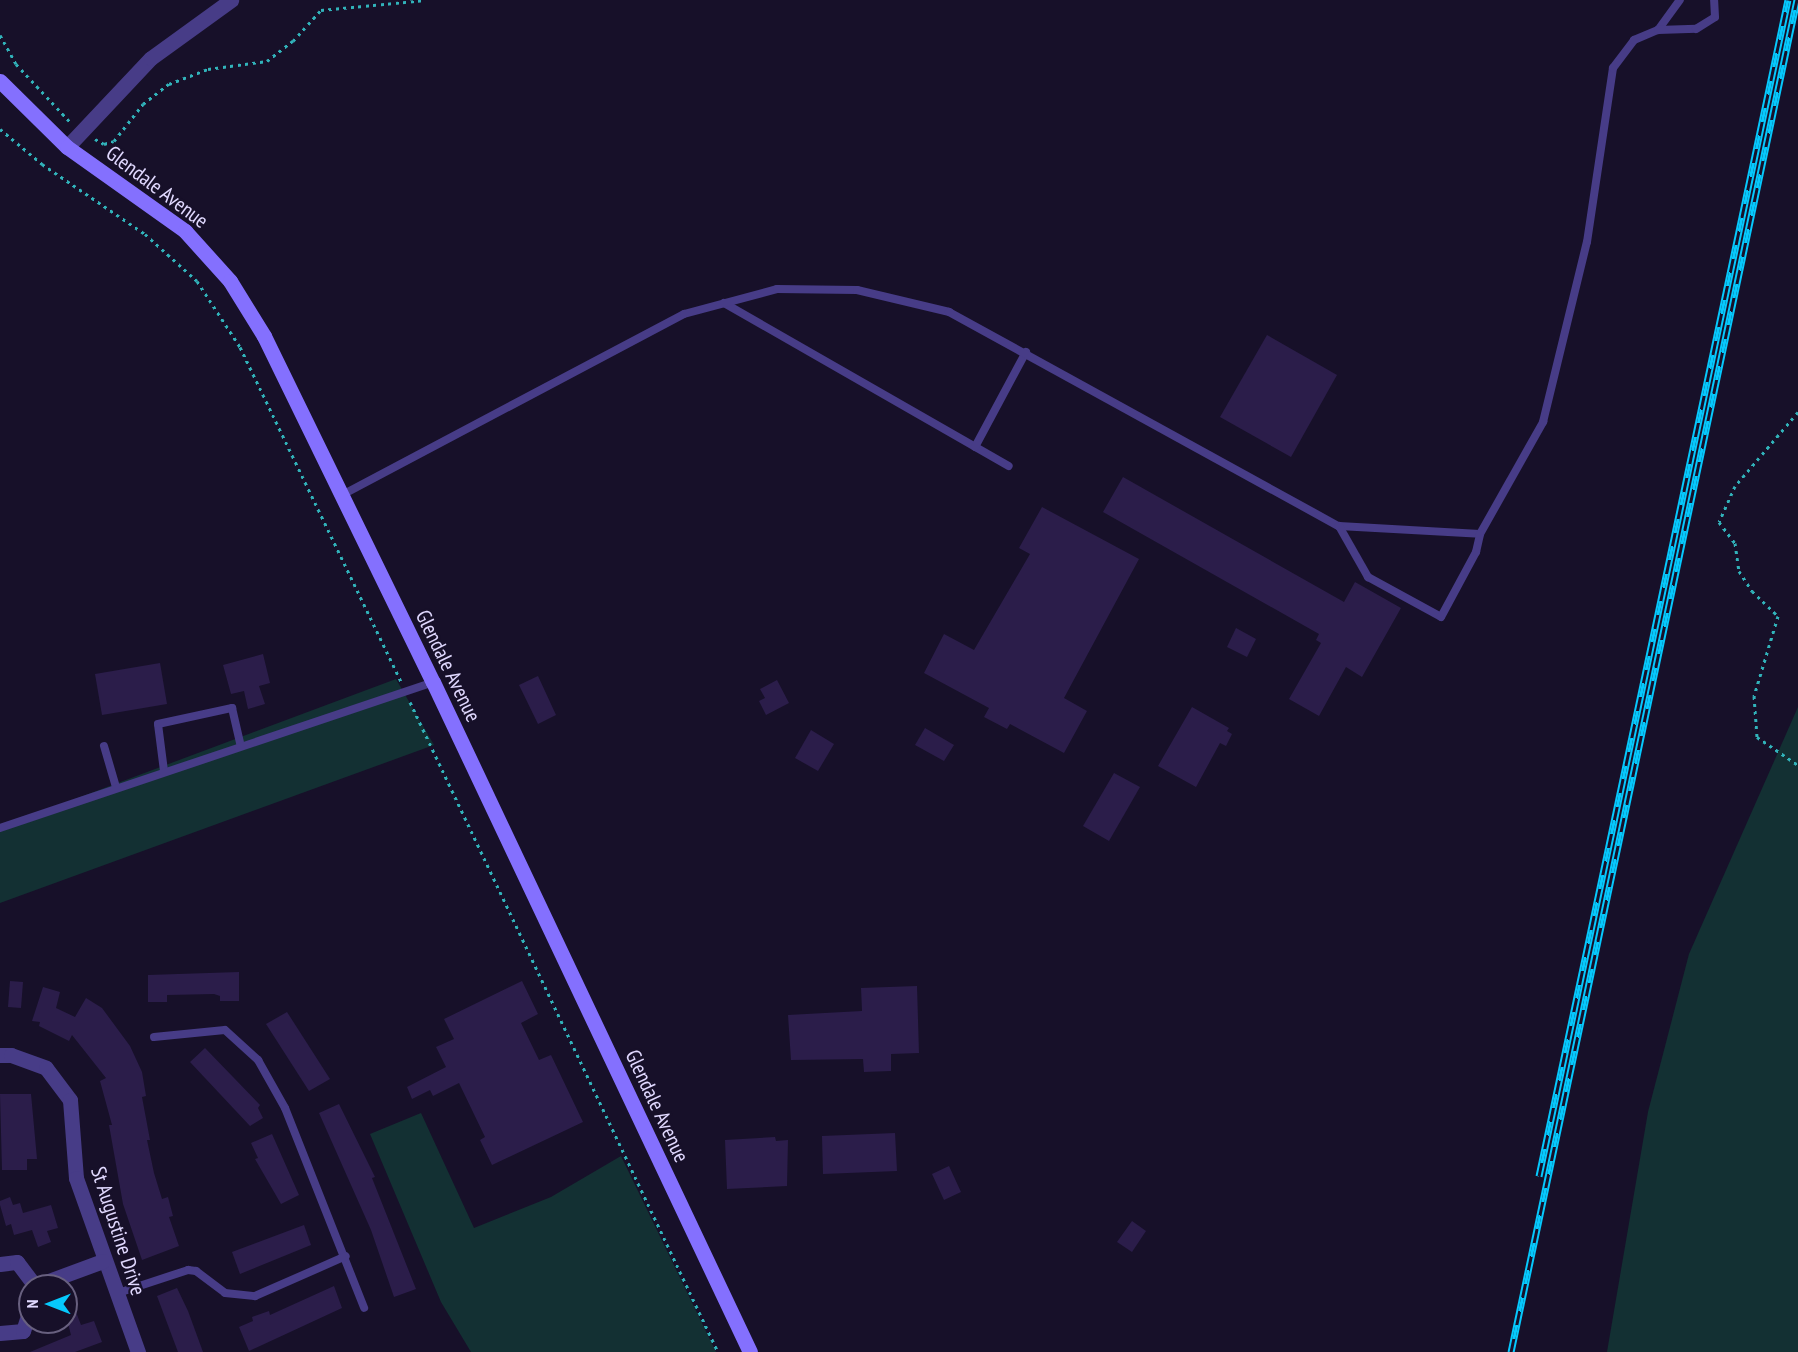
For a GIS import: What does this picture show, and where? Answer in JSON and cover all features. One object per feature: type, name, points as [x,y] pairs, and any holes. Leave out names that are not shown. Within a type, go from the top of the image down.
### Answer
[{"type":"main road","name":"Glendale Avenue","points":[[0,81],[67,147],[185,231],[209,254],[264,336],[433,682],[750,1352]]},
{"type":"street","points":[[67,147],[151,58],[231,0]]},
{"type":"street","name":"St Augustine Drive","points":[[0,1055],[10,1055],[46,1068],[70,1100],[76,1178],[103,1261],[138,1352]]},
{"type":"street","points":[[0,1264],[17,1262],[35,1286],[103,1261]]},
{"type":"street","points":[[0,1333],[18,1331]]},
{"type":"lane","points":[[1659,30],[1680,0]]},
{"type":"lane","points":[[1339,526],[1368,577],[1441,617],[1476,552],[1480,534],[1543,422],[1587,242],[1613,68],[1634,40],[1659,30],[1696,29],[1715,17],[1714,0]]},
{"type":"lane","points":[[342,495],[684,314],[777,289],[857,290],[948,312],[1026,352],[1339,526],[1480,534]]},
{"type":"lane","points":[[724,303],[1010,466]]},
{"type":"lane","points":[[975,447],[1026,352]]},
{"type":"lane","points":[[0,828],[433,682]]},
{"type":"lane","points":[[164,771],[158,724],[232,708],[241,746]]},
{"type":"lane","points":[[104,746],[116,787]]},
{"type":"lane","points":[[154,1037],[225,1030],[258,1060],[285,1108],[346,1257],[364,1308]]},
{"type":"lane","points":[[115,1294],[188,1270],[196,1271],[225,1293],[255,1296],[346,1257]]},
{"type":"path","points":[[0,35],[16,64],[64,118],[104,144],[114,141],[143,104],[169,84],[208,69],[267,62],[293,41],[321,10],[426,0]]},
{"type":"path","points":[[0,129],[42,164],[145,234],[197,281],[240,347],[718,1352]]},
{"type":"path","points":[[1798,412],[1735,486],[1719,522],[1735,543],[1738,571],[1752,591],[1778,616],[1754,696],[1757,737],[1798,765]]},
{"type":"green space","points":[[396,679],[434,745],[0,903],[0,827]]},
{"type":"green space","points":[[1798,707],[1798,1352],[1607,1352],[1648,1112],[1689,954]]},
{"type":"green space","points":[[421,1113],[474,1228],[551,1197],[621,1156],[716,1352],[471,1352],[441,1302],[370,1134]]},
{"type":"building","points":[[1267,335],[1337,375],[1291,457],[1220,417]]},
{"type":"building","points":[[1123,477],[1344,602],[1355,582],[1401,608],[1362,677],[1346,667],[1319,716],[1289,699],[1321,643],[1316,640],[1319,634],[1103,512]]},
{"type":"building","points":[[1042,507],[1139,559],[1064,698],[1087,711],[1064,753],[1010,724],[1007,729],[984,717],[989,708],[924,673],[944,634],[974,650],[1030,554],[1019,548]]},
{"type":"building","points":[[1236,628],[1256,639],[1247,657],[1227,647]]},
{"type":"building","points":[[263,654],[270,683],[259,686],[265,704],[248,709],[244,691],[231,694],[223,665]]},
{"type":"building","points":[[160,663],[167,704],[102,715],[95,674]]},
{"type":"building","points":[[538,676],[556,715],[538,724],[519,685]]},
{"type":"building","points":[[777,680],[789,703],[766,715],[759,701],[765,698],[760,689]]},
{"type":"building","points":[[1192,707],[1229,728],[1227,731],[1232,734],[1226,746],[1220,743],[1196,787],[1158,766]]},
{"type":"building","points":[[925,728],[954,745],[944,761],[915,745]]},
{"type":"building","points":[[811,730],[834,744],[818,771],[795,758]]},
{"type":"building","points":[[1114,773],[1140,787],[1109,841],[1083,826]]},
{"type":"building","points":[[239,972],[239,1001],[220,1001],[220,996],[214,994],[167,995],[167,1002],[148,1002],[148,975]]},
{"type":"building","points":[[10,981],[23,982],[21,1008],[8,1007]]},
{"type":"building","points":[[522,981],[538,1014],[521,1023],[539,1060],[551,1055],[583,1122],[492,1165],[480,1140],[485,1137],[459,1083],[433,1096],[430,1090],[412,1099],[407,1087],[446,1067],[436,1047],[454,1039],[444,1019]]},
{"type":"building","points":[[917,986],[919,1053],[891,1054],[891,1071],[864,1072],[863,1059],[791,1060],[788,1015],[862,1011],[861,988]]},
{"type":"building","points":[[43,987],[60,992],[56,1008],[75,1017],[86,998],[102,1008],[130,1046],[142,1072],[146,1096],[142,1097],[150,1140],[147,1140],[154,1173],[162,1199],[168,1197],[173,1216],[169,1217],[179,1246],[142,1260],[123,1204],[109,1125],[112,1125],[100,1081],[106,1078],[72,1035],[69,1041],[39,1026],[40,1022],[32,1021]]},
{"type":"building","points":[[287,1012],[330,1079],[309,1091],[266,1024]]},
{"type":"building","points":[[205,1048],[260,1105],[258,1108],[263,1118],[250,1126],[190,1062]]},
{"type":"building","points":[[0,1094],[31,1094],[37,1159],[27,1159],[27,1170],[2,1170]]},
{"type":"building","points":[[339,1104],[375,1177],[372,1178],[416,1289],[394,1297],[371,1230],[319,1113]]},
{"type":"building","points":[[895,1133],[897,1171],[823,1174],[822,1136]]},
{"type":"building","points":[[272,1134],[299,1195],[281,1204],[255,1159],[258,1158],[251,1143]]},
{"type":"building","points":[[775,1137],[776,1141],[788,1140],[787,1186],[727,1189],[725,1140]]},
{"type":"building","points":[[949,1166],[961,1192],[944,1200],[932,1174]]},
{"type":"building","points":[[10,1197],[13,1205],[20,1203],[23,1213],[51,1205],[58,1228],[47,1231],[51,1242],[38,1247],[32,1230],[14,1235],[11,1224],[6,1226],[0,1205],[0,1201]]},
{"type":"building","points":[[1132,1221],[1146,1231],[1132,1252],[1117,1242]]},
{"type":"building","points":[[304,1225],[311,1245],[240,1274],[232,1252]]},
{"type":"building","points":[[334,1286],[342,1308],[249,1351],[239,1327],[253,1321],[252,1317],[269,1311],[270,1315]]},
{"type":"building","points":[[177,1288],[203,1352],[178,1352],[157,1296]]},
{"type":"building","points":[[78,1317],[81,1325],[94,1321],[102,1342],[75,1352],[30,1352],[78,1334]]},
{"type":"railway","points":[[1539,1176],[1788,0]]},
{"type":"railway","points":[[1511,1352],[1797,0]]}]
